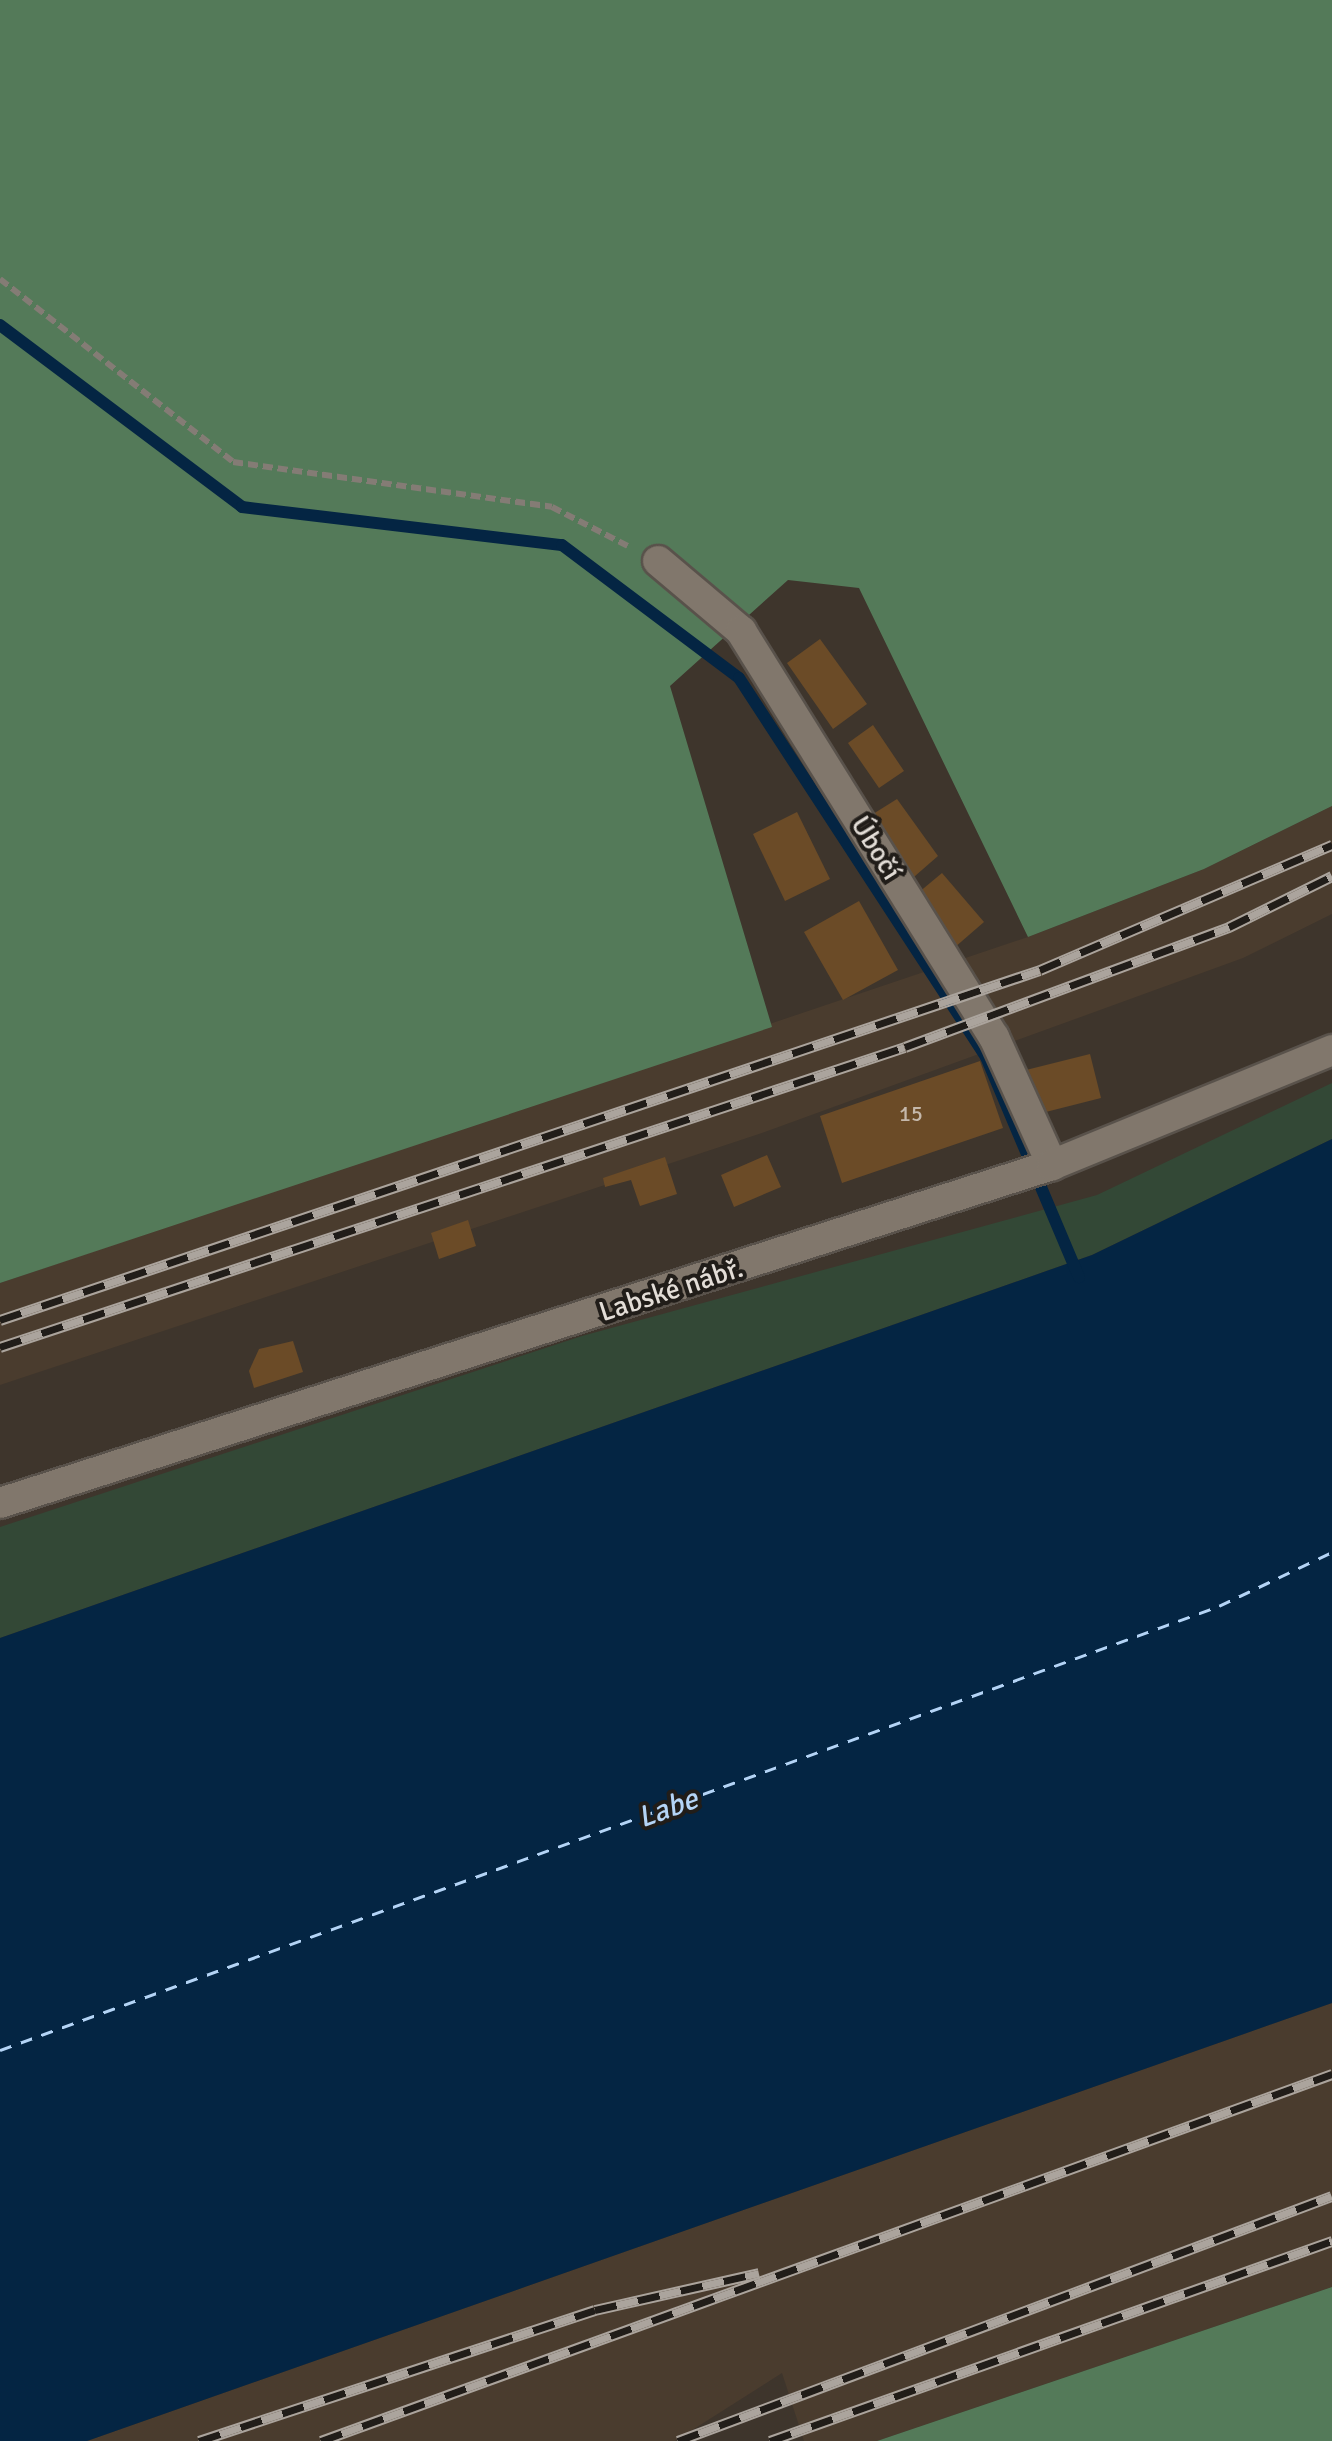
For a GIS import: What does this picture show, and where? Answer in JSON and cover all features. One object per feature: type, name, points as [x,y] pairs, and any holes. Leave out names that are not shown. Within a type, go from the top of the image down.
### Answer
[{"type":"street","name":"Úbočí","points":[[658,561],[741,631],[994,1037],[1052,1166]]},
{"type":"street","name":"Labské nábř.","points":[[0,1504],[1052,1166],[1332,1050]]},
{"type":"path","points":[[0,279],[233,462],[552,507],[658,561]]},
{"type":"shaded area","points":[[1332,806],[1332,914],[1243,958],[762,1133],[0,1385],[0,1283],[1028,937],[1204,869]]},
{"type":"shaded area","points":[[1332,2003],[1332,2287],[877,2441],[804,2441],[782,2373],[675,2441],[87,2441]]},
{"type":"green space","points":[[0,0],[1332,0],[1332,806],[1204,869],[1028,937],[859,588],[788,580],[670,686],[772,1027],[0,1283]]},
{"type":"green space","points":[[1332,1083],[1332,1139],[1092,1255],[0,1638],[0,1527],[582,1336],[1097,1195]]},
{"type":"green space","points":[[1332,2287],[1332,2441],[877,2441]]},
{"type":"water","name":"Labe","points":[[1332,1139],[1332,2003],[87,2441],[0,2441],[0,1638],[1092,1255]]},
{"type":"building","points":[[820,639],[867,704],[833,729],[787,663]]},
{"type":"building","points":[[873,725],[904,771],[879,788],[848,743]]},
{"type":"building","points":[[897,799],[938,856],[907,883],[865,819]]},
{"type":"building","points":[[797,812],[830,879],[785,901],[753,834]]},
{"type":"building","points":[[942,873],[984,922],[954,948],[912,898]]},
{"type":"building","points":[[859,901],[898,970],[843,1000],[804,932]]},
{"type":"building","points":[[1090,1054],[1101,1098],[1034,1115],[1022,1071]]},
{"type":"building","points":[[980,1061],[1003,1128],[842,1183],[820,1116]]},
{"type":"building","points":[[767,1155],[781,1187],[734,1207],[721,1175]]},
{"type":"building","points":[[665,1157],[677,1194],[640,1206],[631,1180],[605,1187],[603,1178]]},
{"type":"building","points":[[468,1220],[476,1246],[439,1259],[431,1233]]},
{"type":"building","points":[[293,1341],[303,1372],[254,1388],[249,1371],[259,1349]]},
{"type":"waterway","points":[[0,325],[242,507],[562,545],[739,678],[986,1057],[1079,1277]]},
{"type":"ferry route","points":[[0,2050],[1219,1606],[1332,1552]]},
{"type":"railway","points":[[0,1320],[1040,970],[1332,845]]},
{"type":"railway","points":[[0,1347],[905,1047],[1229,927],[1332,876]]},
{"type":"railway","points":[[321,2441],[1332,2074]]},
{"type":"railway","points":[[678,2441],[1332,2196]]},
{"type":"railway","points":[[770,2441],[1332,2241]]},
{"type":"railway","points":[[199,2441],[595,2310],[759,2273]]}]
